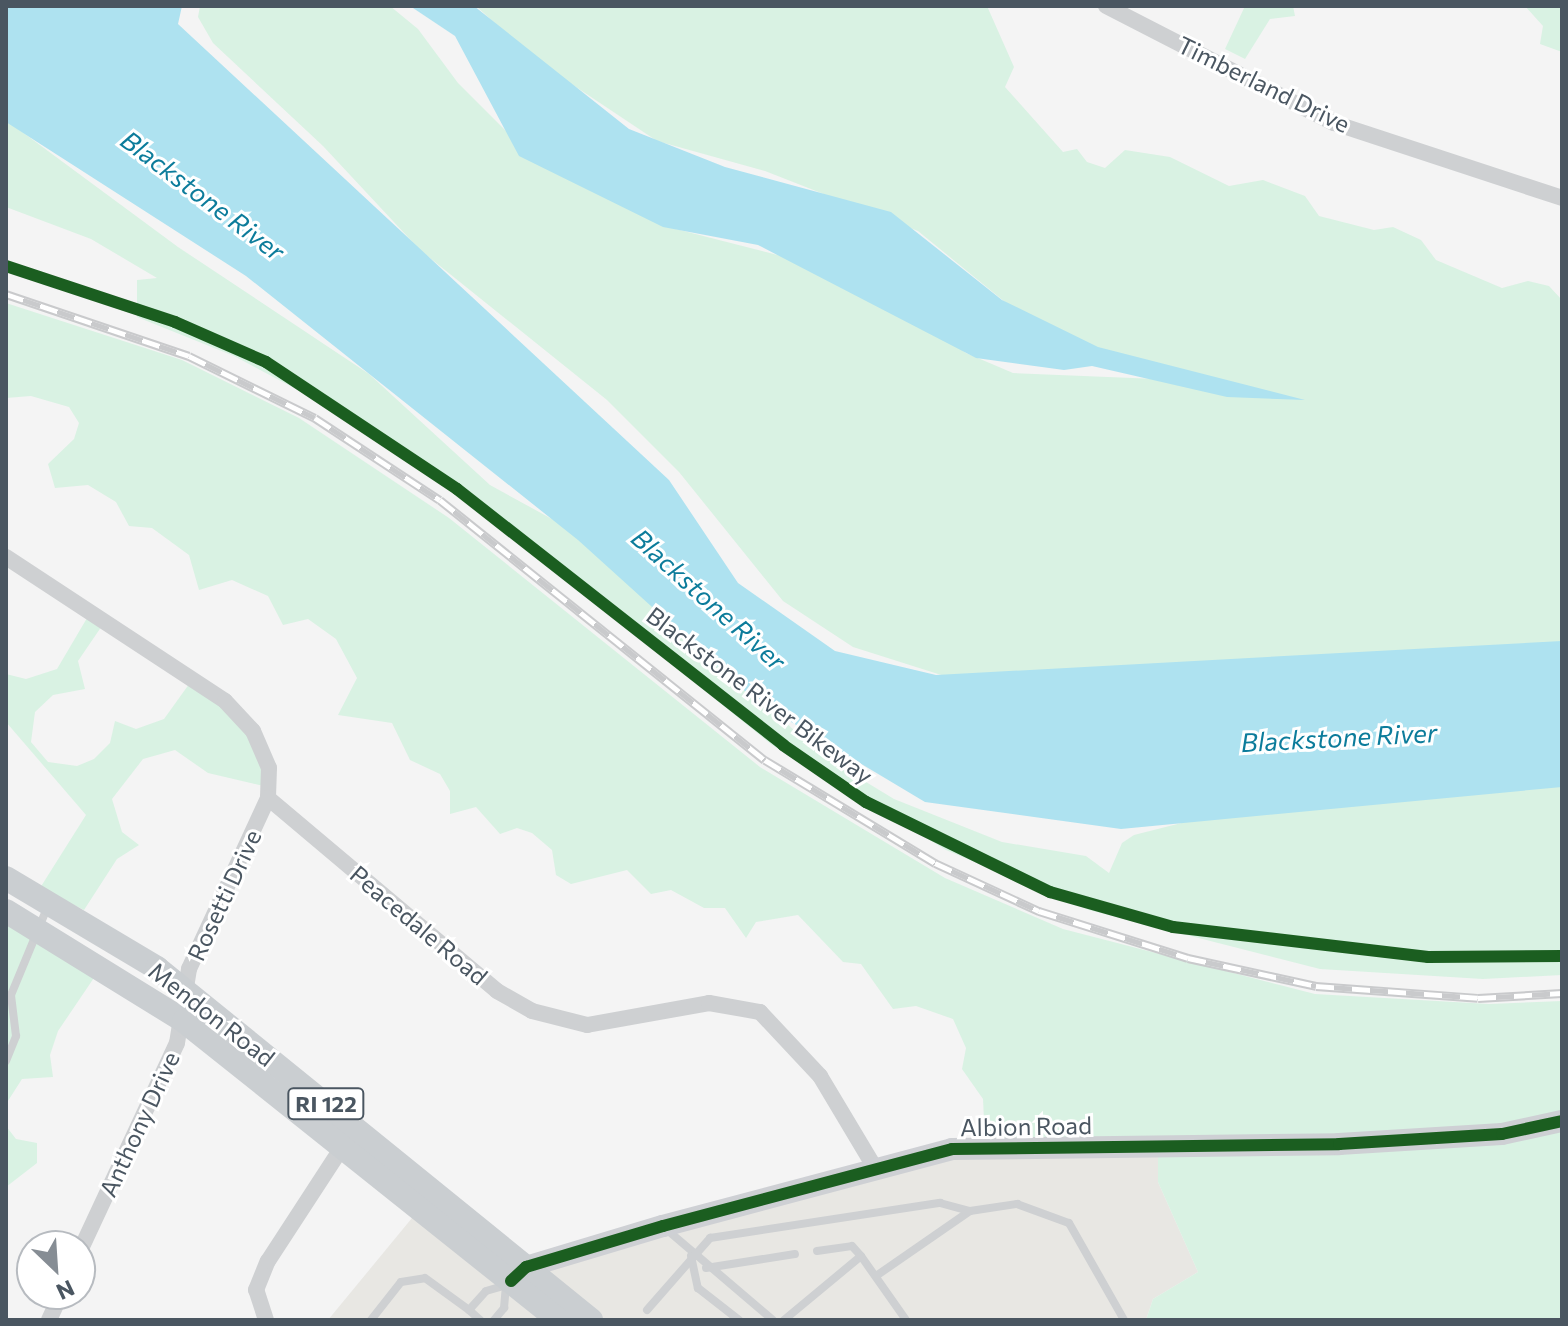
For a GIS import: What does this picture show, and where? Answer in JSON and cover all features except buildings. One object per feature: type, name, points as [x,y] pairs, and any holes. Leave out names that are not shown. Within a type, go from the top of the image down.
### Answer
[{"type":"main road","name":"Mendon Road","points":[[6,878],[50,902],[186,993],[514,1278],[558,1320]]},
{"type":"main road","name":"Mendon Road","points":[[6,911],[184,1021],[514,1278],[591,1320]]},
{"type":"street","name":"Timberland Drive","points":[[1106,6],[1334,123],[1562,198]]},
{"type":"street","points":[[6,557],[225,701],[266,756],[268,798]]},
{"type":"street","name":"Rosetti Drive","points":[[186,993],[189,969],[268,798]]},
{"type":"street","name":"Peacedale Road","points":[[268,798],[497,991],[532,1011],[587,1025],[709,1003],[760,1012],[820,1076],[875,1168]]},
{"type":"street","name":"Anthony Drive","points":[[89,1230],[184,1021],[186,993]]},
{"type":"street","name":"Albion Road","points":[[514,1278],[663,1226],[952,1149],[1008,1145],[1354,1143],[1502,1134],[1562,1121]]},
{"type":"street","points":[[266,1320],[256,1290],[268,1261],[343,1146]]},
{"type":"lane","points":[[6,1061],[16,1036],[11,978],[50,902]]},
{"type":"lane","points":[[647,1310],[691,1255],[710,1238],[940,1203],[970,1211],[1017,1204],[1069,1223],[1124,1320]]},
{"type":"lane","points":[[876,1276],[970,1211]]},
{"type":"lane","points":[[663,1226],[706,1268],[773,1320]]},
{"type":"lane","points":[[817,1251],[852,1246],[906,1320]]},
{"type":"lane","points":[[706,1268],[795,1254]]},
{"type":"lane","points":[[691,1255],[698,1288],[739,1320]]},
{"type":"lane","points":[[784,1320],[861,1256]]},
{"type":"lane","points":[[371,1320],[401,1282],[425,1278],[480,1320]]},
{"type":"lane","points":[[469,1310],[486,1291],[514,1278]]},
{"type":"lane","points":[[494,1320],[504,1308],[514,1278]]},
{"type":"shaded area","points":[[1159,1142],[1158,1182],[1198,1272],[1153,1299],[1146,1320],[328,1320],[426,1201],[506,1265],[869,1162]]},
{"type":"green space","points":[[200,6],[390,6],[418,29],[458,83],[528,153],[672,228],[836,270],[883,294],[966,353],[1013,373],[1157,379],[1016,311],[918,231],[765,171],[657,141],[537,61],[476,6],[987,6],[1014,67],[1005,87],[1063,152],[1077,149],[1087,162],[1105,168],[1125,150],[1170,157],[1229,186],[1263,180],[1305,196],[1319,216],[1374,230],[1393,227],[1421,240],[1436,260],[1502,288],[1528,281],[1549,286],[1562,300],[1562,651],[957,680],[853,647],[783,601],[679,472],[607,400],[420,250],[323,146],[213,43],[198,17]]},
{"type":"green space","points":[[1245,6],[1293,6],[1295,16],[1270,19],[1245,59],[1225,49]]},
{"type":"green space","points":[[1525,6],[1562,6],[1562,52],[1540,44],[1543,26]]},
{"type":"green space","points":[[6,120],[178,247],[369,374],[490,485],[581,535],[820,754],[894,799],[1002,842],[1086,856],[1109,873],[1122,843],[1134,835],[1213,815],[1562,780],[1562,975],[1483,979],[1320,969],[1089,910],[946,850],[772,745],[479,508],[328,406],[234,356],[137,317],[137,280],[157,278],[91,239],[6,207]]},
{"type":"green space","points":[[6,303],[182,360],[299,418],[449,518],[760,767],[945,878],[1063,929],[1315,994],[1489,1004],[1562,1001],[1562,1320],[1146,1320],[1153,1299],[1198,1272],[1158,1182],[1158,1142],[985,1141],[983,1099],[962,1069],[966,1048],[953,1019],[916,1006],[893,1009],[861,964],[843,962],[798,915],[756,922],[746,938],[725,908],[704,908],[671,890],[651,894],[627,870],[571,884],[556,875],[552,850],[532,833],[517,828],[500,834],[476,807],[450,814],[450,791],[440,774],[410,760],[392,723],[338,715],[357,678],[336,639],[308,619],[283,625],[268,596],[232,580],[199,590],[189,555],[152,528],[129,526],[116,502],[88,485],[55,488],[48,464],[74,439],[79,423],[69,407],[31,396],[6,398]]},
{"type":"green space","points":[[90,613],[108,617],[78,661],[85,689],[53,695],[35,712],[31,742],[48,762],[77,766],[94,759],[110,743],[115,721],[136,729],[164,719],[192,680],[255,730],[268,787],[208,773],[175,750],[143,759],[112,799],[122,832],[139,845],[117,859],[84,910],[40,888],[86,815],[6,722],[6,674],[26,679],[57,669]]},
{"type":"green space","points":[[6,910],[102,966],[58,1031],[50,1055],[53,1077],[22,1079],[6,1104]]},
{"type":"green space","points":[[6,1126],[16,1139],[37,1143],[37,1163],[6,1187]]},
{"type":"water","name":"Blackstone River","points":[[6,6],[182,6],[178,24],[669,480],[738,583],[835,651],[936,675],[1562,641],[1562,787],[1121,829],[925,802],[756,701],[578,540],[246,276],[6,122]]},
{"type":"water","points":[[410,6],[474,6],[629,129],[725,167],[891,212],[1002,300],[1098,347],[1305,400],[1227,397],[1092,366],[1064,370],[976,358],[758,245],[663,227],[519,156],[455,36]]},
{"type":"railway","points":[[6,294],[189,356],[315,418],[440,500],[765,760],[935,863],[1039,911],[1188,958],[1316,986],[1478,998],[1562,993]]},
{"type":"cycle path","name":"Blackstone River Bikeway","points":[[6,266],[175,322],[266,362],[457,489],[783,745],[866,802],[1050,892],[1173,927],[1428,957],[1562,956]]},
{"type":"cycle path","points":[[511,1281],[526,1267],[663,1226],[952,1149],[1339,1144],[1502,1134],[1562,1121]]}]
